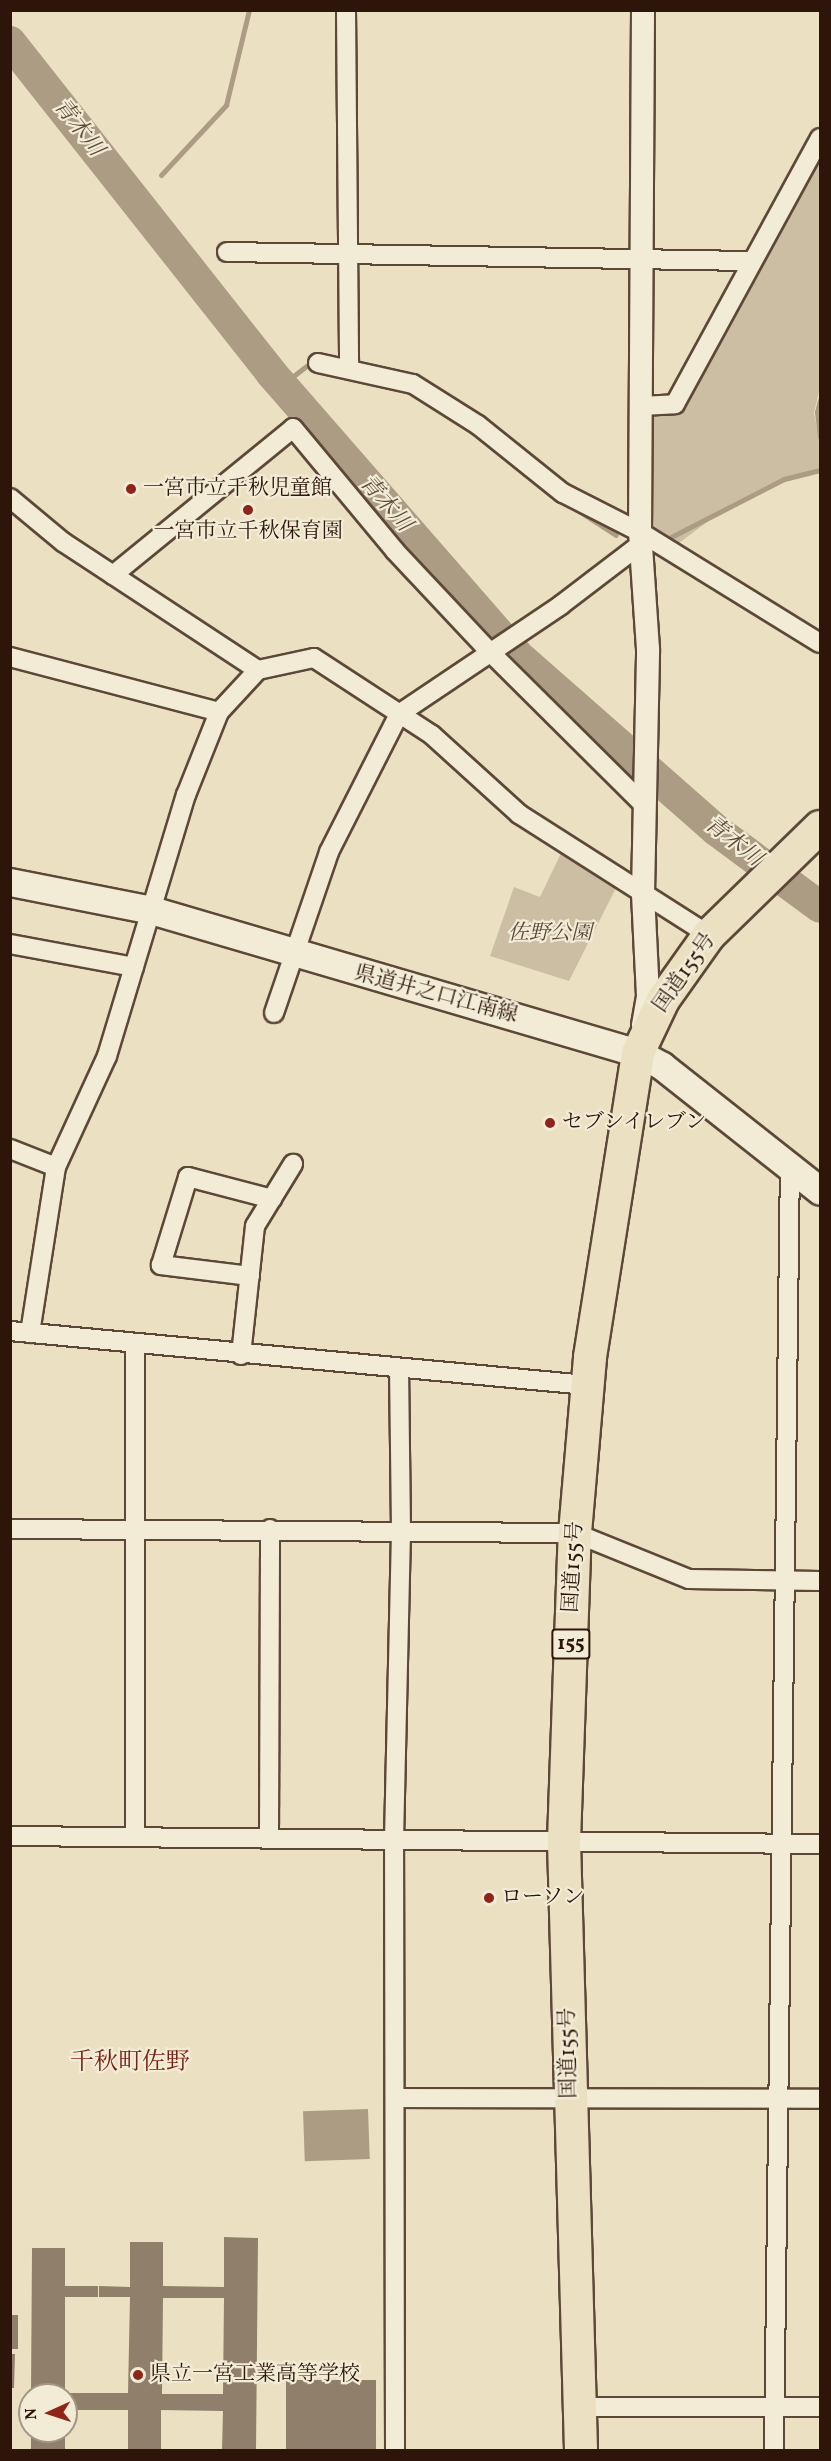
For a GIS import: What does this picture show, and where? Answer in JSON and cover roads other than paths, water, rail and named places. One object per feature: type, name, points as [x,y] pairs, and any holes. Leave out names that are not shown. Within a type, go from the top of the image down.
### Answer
[{"type":"highway","name":"国道155号","points":[[581,2451],[564,1841],[575,1533],[587,1385],[638,1053],[663,1000],[709,935],[820,827]]},
{"type":"main road","name":"県道井之口江南線","points":[[10,882],[151,910],[293,955],[638,1053],[662,1066],[820,1191]]},
{"type":"street","points":[[346,10],[346,252],[349,369]]},
{"type":"street","points":[[638,1053],[648,996],[643,894],[648,649],[641,538],[643,10]]},
{"type":"street","points":[[641,406],[675,404],[750,261],[820,138]]},
{"type":"street","points":[[227,252],[642,257],[750,261]]},
{"type":"street","points":[[318,363],[413,384],[478,425],[563,493],[820,642]]},
{"type":"street","points":[[113,575],[293,428],[395,551],[490,652],[644,799]]},
{"type":"street","points":[[10,498],[63,542],[258,670]]},
{"type":"street","points":[[274,1013],[329,852],[399,714],[490,652],[641,538]]},
{"type":"street","points":[[10,657],[219,712]]},
{"type":"street","points":[[30,1333],[56,1167],[107,1056],[186,795],[219,712],[258,670],[314,658],[432,735],[519,814],[709,935]]},
{"type":"street","points":[[10,944],[134,967]]},
{"type":"street","points":[[10,1149],[56,1167]]},
{"type":"street","points":[[241,1355],[255,1226],[293,1164]]},
{"type":"street","points":[[774,2451],[790,1167]]},
{"type":"street","points":[[250,1276],[161,1265],[188,1177],[272,1199]]},
{"type":"street","points":[[10,1331],[241,1355],[587,1385]]},
{"type":"street","points":[[135,1344],[135,1836]]},
{"type":"street","points":[[395,2451],[394,1840],[401,1530],[399,1369]]},
{"type":"street","points":[[10,1529],[270,1529],[575,1533],[689,1579],[820,1581]]},
{"type":"street","points":[[269,1836],[270,1529]]},
{"type":"street","points":[[10,1836],[269,1836],[394,1840],[820,1844]]},
{"type":"street","points":[[395,2098],[820,2099]]},
{"type":"street","points":[[580,2407],[820,2407]]},
{"type":"waterway","points":[[161,175],[226,105],[249,10]]},
{"type":"waterway","name":"青木川","points":[[10,42],[272,374],[517,655],[716,830],[820,907]]},
{"type":"waterway","points":[[282,385],[309,364],[315,365]]},
{"type":"waterway","points":[[820,400],[817,412],[820,437]]},
{"type":"waterway","points":[[671,537],[784,479],[820,470]]},
{"type":"waterway","points":[[577,510],[616,535]]},
{"type":"place","name":"一宮市立千秋児童館","points":[[131,489]]},
{"type":"place","name":"一宮市立千秋保育園","points":[[248,510]]},
{"type":"place","name":"セブンイレブン","points":[[550,1123]]},
{"type":"place","name":"ローソン","points":[[489,1898]]},
{"type":"place","name":"県立一宮工業高等学校","points":[[138,2375]]},
{"type":"district","name":"千秋町佐野","points":[[130,2064]]},
{"type":"park label","name":"佐野公園","points":[[550,934]]}]
